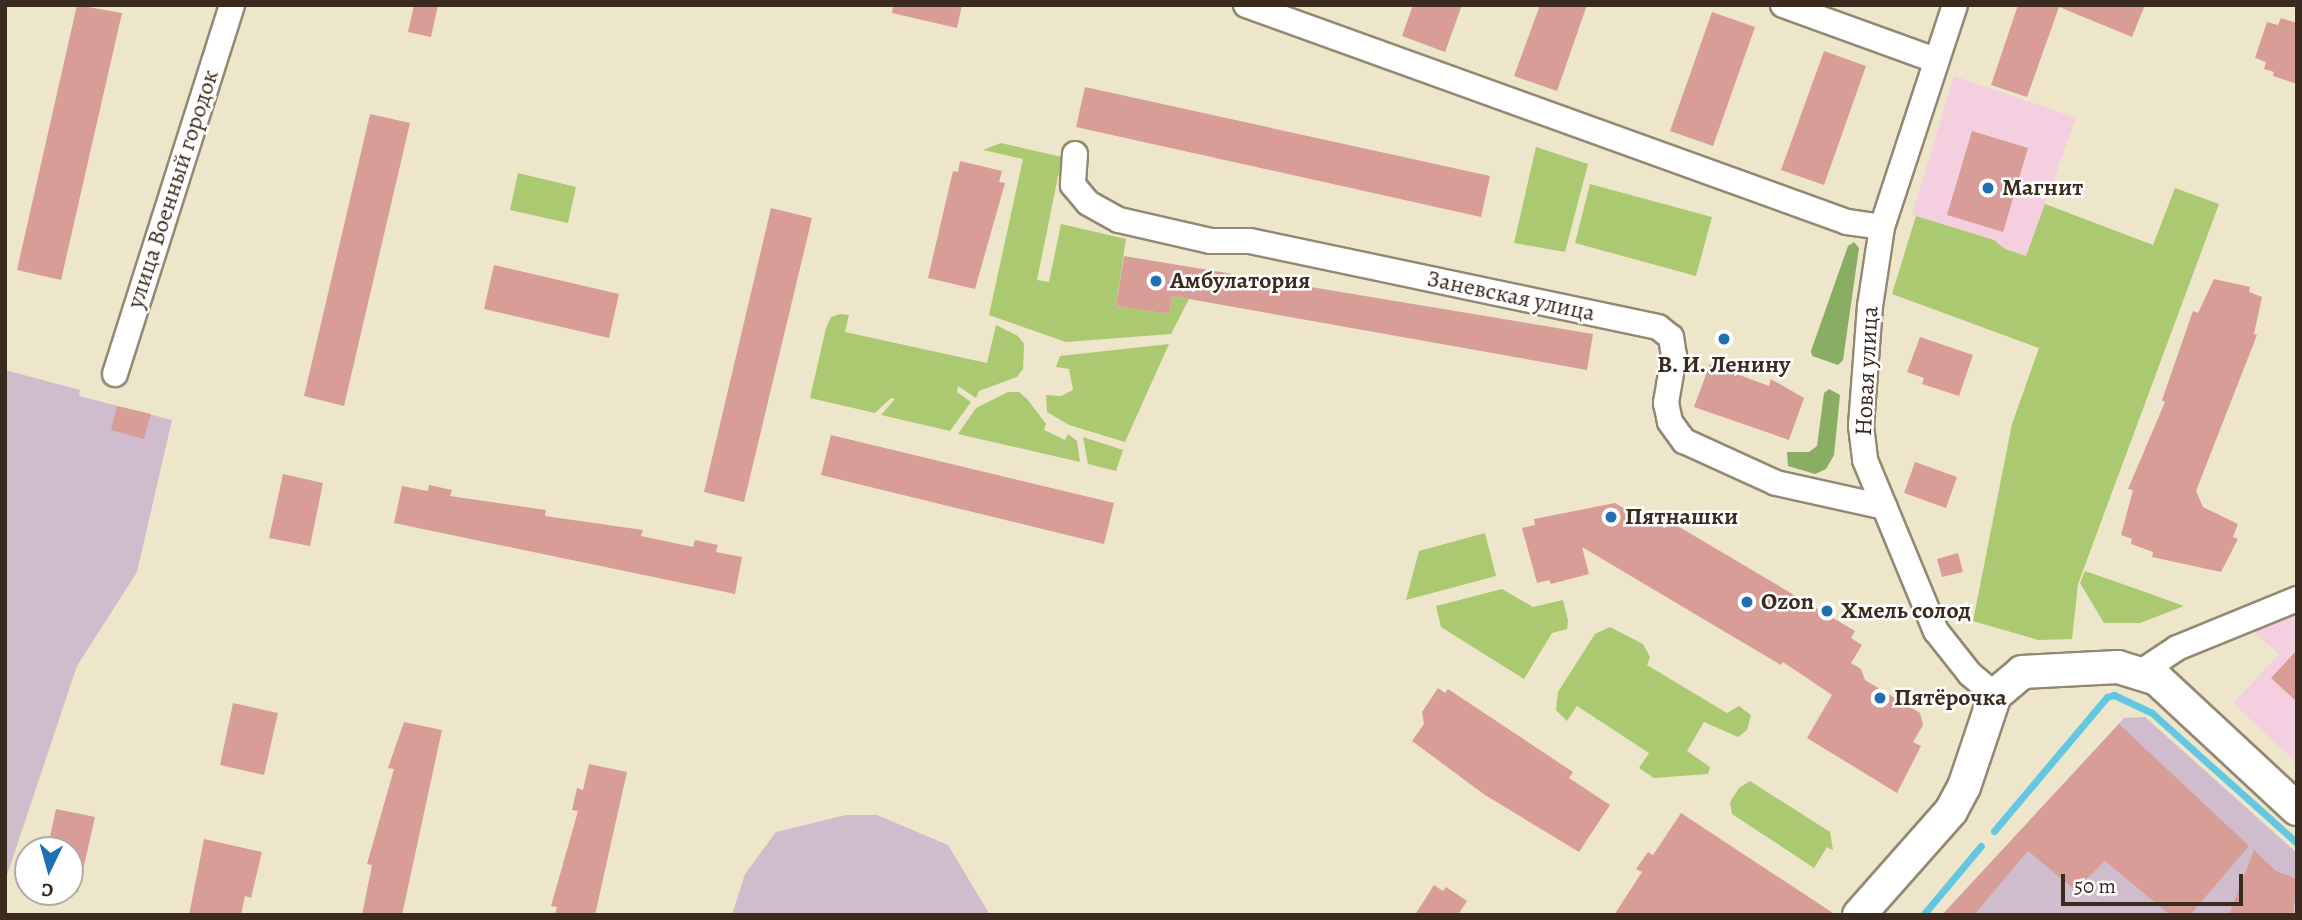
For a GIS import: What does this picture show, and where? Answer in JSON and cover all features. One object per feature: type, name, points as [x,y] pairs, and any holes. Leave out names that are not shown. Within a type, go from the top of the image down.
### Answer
[{"type":"street","name":"улица Военный городок","points":[[115,374],[232,5]]},
{"type":"street","points":[[1246,5],[1847,222],[1882,227]]},
{"type":"street","points":[[1783,5],[1935,60]]},
{"type":"street","name":"Новая улица","points":[[1955,5],[1882,227],[1870,306],[1861,426],[1865,460],[1936,631],[1970,674],[1996,695]]},
{"type":"street","name":"Заневская улица","points":[[1075,154],[1073,185],[1088,203],[1119,220],[1211,241],[1250,241],[1658,327],[1671,337],[1674,356],[1666,403],[1670,422],[1684,441],[1776,483],[1884,507]]},
{"type":"street","points":[[2141,672],[2177,648],[2297,599]]},
{"type":"street","points":[[1859,915],[1951,811],[1964,788],[1996,695],[2022,672],[2095,666],[2141,672],[2171,690],[2297,809]]},
{"type":"shaded area","points":[[1954,76],[2076,118],[2026,256],[2005,249],[1994,240],[1912,215]]},
{"type":"shaded area","points":[[5,370],[80,390],[79,396],[172,420],[137,572],[77,666],[20,836],[14,836],[14,854],[5,881]]},
{"type":"shaded area","points":[[2297,605],[2297,763],[2233,703],[2279,655],[2248,626]]},
{"type":"shaded area","points":[[2145,717],[2297,853],[2297,915],[1942,915],[2124,718]]},
{"type":"shaded area","points":[[846,815],[877,815],[948,845],[990,915],[732,915],[745,874],[776,832]]},
{"type":"green space","points":[[1001,143],[1062,157],[1037,280],[1049,282],[1061,224],[1126,239],[1116,306],[1169,314],[1172,296],[1189,299],[1171,334],[1066,342],[989,315],[1023,159],[983,150]]},
{"type":"green space","points":[[1536,147],[1588,164],[1565,252],[1514,243]]},
{"type":"green space","points":[[518,173],[576,187],[568,223],[510,210]]},
{"type":"green space","points":[[1590,184],[1712,217],[1696,276],[1575,243]]},
{"type":"green space","points":[[2175,188],[2219,204],[2078,584],[2072,639],[2038,640],[1973,621],[2012,424],[2039,348],[1892,294],[1916,216],[1994,240],[2005,249],[2026,256],[2045,204],[2153,245]]},
{"type":"green space","points":[[1854,242],[1859,248],[1843,360],[1838,365],[1812,356],[1811,351],[1848,246]]},
{"type":"green space","points":[[849,315],[845,332],[987,363],[996,325],[1018,336],[1024,344],[1023,369],[1017,377],[979,391],[976,398],[958,386],[957,392],[971,402],[950,431],[881,415],[895,399],[891,398],[875,413],[810,398],[826,328],[831,317]]},
{"type":"green space","points":[[1169,344],[1125,442],[1069,425],[1047,412],[1046,395],[1061,396],[1073,390],[1069,369],[1056,367],[1060,356]]},
{"type":"green space","points":[[1829,389],[1840,395],[1834,455],[1826,469],[1815,474],[1788,466],[1787,452],[1809,452],[1817,446],[1824,393]]},
{"type":"green space","points":[[1008,392],[1019,392],[1028,400],[1046,424],[1044,430],[1065,440],[1068,434],[1077,441],[1080,462],[958,434],[976,408]]},
{"type":"green space","points":[[1083,437],[1123,450],[1116,471],[1088,464]]},
{"type":"green space","points":[[1485,533],[1496,576],[1406,600],[1419,551]]},
{"type":"green space","points":[[2085,571],[2184,606],[2140,623],[2104,623],[2080,583]]},
{"type":"green space","points":[[1502,589],[1533,607],[1563,600],[1567,629],[1552,633],[1524,679],[1441,627],[1436,606]]},
{"type":"green space","points":[[1610,627],[1643,644],[1650,657],[1647,665],[1727,713],[1739,706],[1751,715],[1747,730],[1738,737],[1704,722],[1687,751],[1710,767],[1708,774],[1654,778],[1639,768],[1649,753],[1577,706],[1567,721],[1556,710],[1558,692],[1595,634]]},
{"type":"green space","points":[[1750,781],[1830,832],[1833,850],[1827,847],[1814,868],[1732,814],[1730,802],[1739,788]]},
{"type":"building","points":[[77,5],[122,13],[61,280],[17,270]]},
{"type":"building","points":[[414,5],[438,5],[431,37],[408,32]]},
{"type":"building","points":[[893,5],[962,5],[957,28],[892,13]]},
{"type":"building","points":[[1413,5],[1462,5],[1445,52],[1402,36]]},
{"type":"building","points":[[1540,5],[1587,5],[1557,91],[1514,76]]},
{"type":"building","points":[[2018,5],[2145,5],[2132,37],[2059,7],[2027,97],[1991,85]]},
{"type":"building","points":[[1712,12],[1755,27],[1713,146],[1670,131]]},
{"type":"building","points":[[2281,18],[2297,23],[2297,84],[2273,76],[2274,72],[2264,69],[2266,62],[2255,58],[2267,22],[2278,25]]},
{"type":"building","points":[[1824,51],[1866,66],[1824,185],[1781,170]]},
{"type":"building","points":[[1085,87],[1490,176],[1481,217],[1076,127]]},
{"type":"building","points":[[370,114],[410,123],[344,406],[304,396]]},
{"type":"building","points":[[1972,131],[2028,148],[2003,232],[1947,215]]},
{"type":"building","points":[[960,161],[1002,171],[999,182],[1005,183],[975,289],[928,278],[953,171],[958,172]]},
{"type":"building","points":[[771,208],[812,218],[744,502],[704,492]]},
{"type":"building","points":[[1124,256],[1593,334],[1587,370],[1172,296],[1169,314],[1116,306]]},
{"type":"building","points":[[494,265],[619,294],[609,338],[484,309]]},
{"type":"building","points":[[2214,279],[2250,287],[2249,292],[2262,297],[2254,334],[2257,335],[2196,491],[2203,507],[2238,524],[2233,537],[2238,539],[2221,572],[2152,557],[2153,552],[2131,544],[2132,539],[2121,535],[2133,490],[2128,489],[2165,402],[2162,400],[2193,311],[2198,313]]},
{"type":"building","points":[[1920,337],[1973,355],[1959,396],[1922,384],[1924,378],[1907,372]]},
{"type":"building","points":[[1710,364],[1769,386],[1771,379],[1804,398],[1789,440],[1694,407]]},
{"type":"building","points":[[117,406],[151,414],[144,439],[111,430]]},
{"type":"building","points":[[831,435],[1114,503],[1104,544],[821,475]]},
{"type":"building","points":[[1915,462],[1957,477],[1946,508],[1904,493]]},
{"type":"building","points":[[283,474],[323,483],[310,546],[269,538]]},
{"type":"building","points":[[429,485],[452,490],[450,496],[546,510],[545,516],[643,530],[641,536],[693,547],[695,540],[718,545],[716,552],[742,557],[735,594],[394,523],[402,486],[428,491]]},
{"type":"building","points":[[1615,503],[1642,519],[1644,515],[1655,522],[1659,515],[1855,631],[1851,638],[1862,645],[1851,663],[1861,669],[1865,680],[1920,713],[1923,725],[1913,742],[1921,746],[1897,793],[1807,738],[1832,695],[1783,662],[1781,665],[1582,547],[1589,574],[1551,584],[1549,580],[1537,583],[1522,528],[1535,525],[1534,519]]},
{"type":"building","points":[[1958,553],[1963,572],[1942,577],[1937,559]]},
{"type":"building","points":[[2297,650],[2297,702],[2271,678]]},
{"type":"building","points":[[1438,688],[1445,693],[1448,689],[1573,772],[1569,778],[1610,805],[1579,852],[1485,795],[1412,741],[1424,724],[1422,712]]},
{"type":"building","points":[[233,703],[278,713],[264,775],[220,765]]},
{"type":"building","points":[[404,722],[442,730],[402,915],[362,915],[372,865],[367,864],[394,769],[388,768]]},
{"type":"building","points":[[2119,724],[2249,846],[2190,915],[2170,915],[2105,861],[2075,890],[2028,851],[1974,915],[1942,915]]},
{"type":"building","points":[[589,764],[627,772],[595,915],[555,915],[557,907],[551,906],[578,811],[572,810],[577,788],[583,790]]},
{"type":"building","points":[[56,809],[95,817],[84,866],[84,836],[50,836]]},
{"type":"building","points":[[1681,813],[1836,915],[1614,915],[1642,872],[1636,869],[1648,852],[1653,855]]},
{"type":"building","points":[[204,839],[262,852],[251,898],[245,896],[241,915],[189,915]]},
{"type":"building","points":[[2254,850],[2276,871],[2297,879],[2293,915],[2229,915]]},
{"type":"building","points":[[1434,885],[1443,891],[1446,887],[1467,901],[1458,915],[1415,915]]},
{"type":"waterway","points":[[1994,831],[2107,697],[2114,695],[2152,713],[2297,843]]},
{"type":"waterway","points":[[1923,915],[1981,846]]},
{"type":"place","name":"Магнит","points":[[1988,188]]},
{"type":"place","name":"Амбулатория","points":[[1156,281]]},
{"type":"place","name":"В. И. Ленину","points":[[1724,339]]},
{"type":"place","name":"Пятнашки","points":[[1611,517]]},
{"type":"place","name":"Ozon","points":[[1747,602]]},
{"type":"place","name":"Хмель солод","points":[[1827,611]]},
{"type":"place","name":"Пятёрочка","points":[[1880,698]]}]
